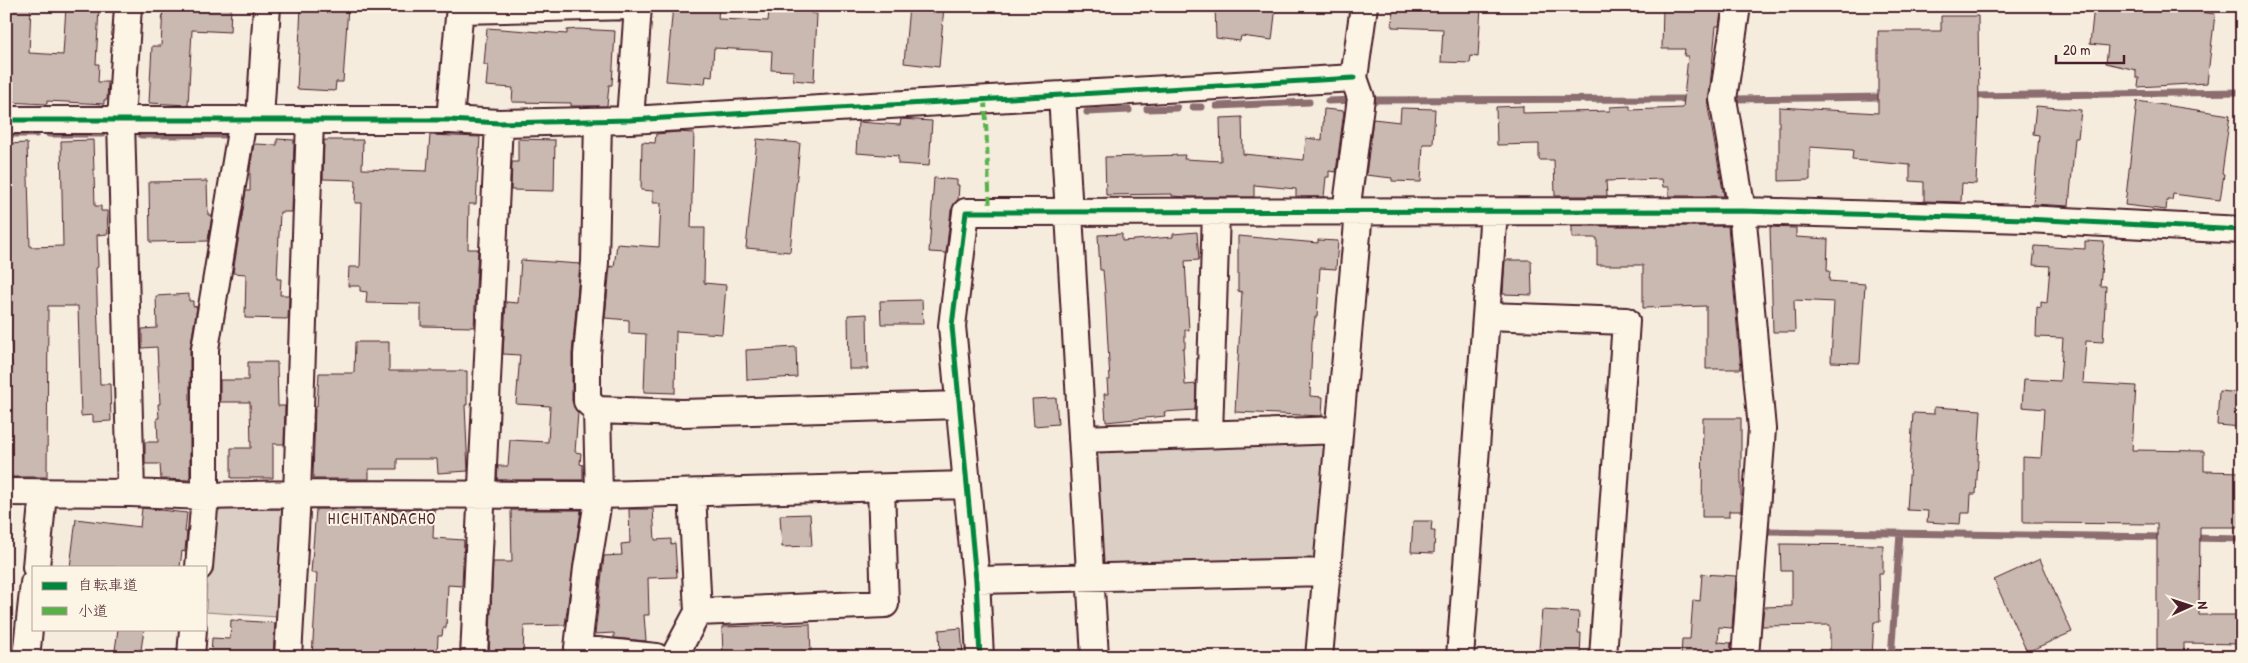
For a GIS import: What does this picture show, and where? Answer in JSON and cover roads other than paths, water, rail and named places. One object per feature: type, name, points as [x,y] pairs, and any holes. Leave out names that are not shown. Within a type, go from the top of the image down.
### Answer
[{"type":"street","points":[[128,6],[121,121],[131,493]]},
{"type":"street","points":[[199,566],[205,496],[205,349],[252,120],[267,6]]},
{"type":"street","points":[[450,120],[459,8],[633,6]]},
{"type":"street","points":[[630,120],[638,6]]},
{"type":"street","points":[[1319,657],[1339,430],[1361,98],[1354,78],[1364,6]]},
{"type":"street","points":[[1737,6],[1723,99],[1742,211],[1762,429],[1745,657]]},
{"type":"street","points":[[6,120],[450,120],[499,123],[598,121],[1354,78]]},
{"type":"street","points":[[1062,95],[1095,657]]},
{"type":"street","points":[[288,657],[297,494],[310,120]]},
{"type":"street","points":[[598,121],[595,262],[587,356],[587,401],[597,410],[682,413],[960,405]]},
{"type":"street","points":[[474,657],[499,123]]},
{"type":"street","points":[[980,657],[976,580],[952,326],[966,212],[1742,211],[2017,219],[2242,230]]},
{"type":"street","points":[[1210,434],[1216,212]]},
{"type":"street","points":[[1460,657],[1494,212]]},
{"type":"street","points":[[1487,316],[1626,321],[1603,657]]},
{"type":"street","points":[[597,410],[599,495],[587,568],[577,653],[656,657]]},
{"type":"street","points":[[1082,439],[1339,430]]},
{"type":"street","points":[[6,492],[131,493],[205,496],[482,493],[599,495],[967,485]]},
{"type":"street","points":[[698,612],[885,604],[881,488]]},
{"type":"street","points":[[674,657],[698,612],[692,492]]},
{"type":"street","points":[[36,566],[43,493]]},
{"type":"street","points":[[976,580],[1326,572]]},
{"type":"street","points":[[26,657],[32,602]]},
{"type":"street","points":[[191,657],[193,630]]},
{"type":"waterway","points":[[1970,96],[2242,92]]},
{"type":"waterway","points":[[1735,99],[1886,97]]},
{"type":"waterway","points":[[1367,100],[1693,99]]},
{"type":"waterway","points":[[1328,101],[1356,100]]},
{"type":"waterway","points":[[1217,106],[1309,102]]},
{"type":"waterway","points":[[1193,107],[1201,107]]},
{"type":"waterway","points":[[1147,109],[1177,108]]},
{"type":"waterway","points":[[1087,112],[1129,110]]},
{"type":"waterway","points":[[6,134],[36,134]]},
{"type":"waterway","points":[[49,134],[102,134]]},
{"type":"waterway","points":[[141,135],[232,135]]},
{"type":"waterway","points":[[1761,531],[2166,537]]},
{"type":"waterway","points":[[1891,657],[1900,533]]},
{"type":"waterway","points":[[2192,538],[2242,539]]},
{"type":"district","name":"HICHITANDACHO","points":[[382,518]]}]
